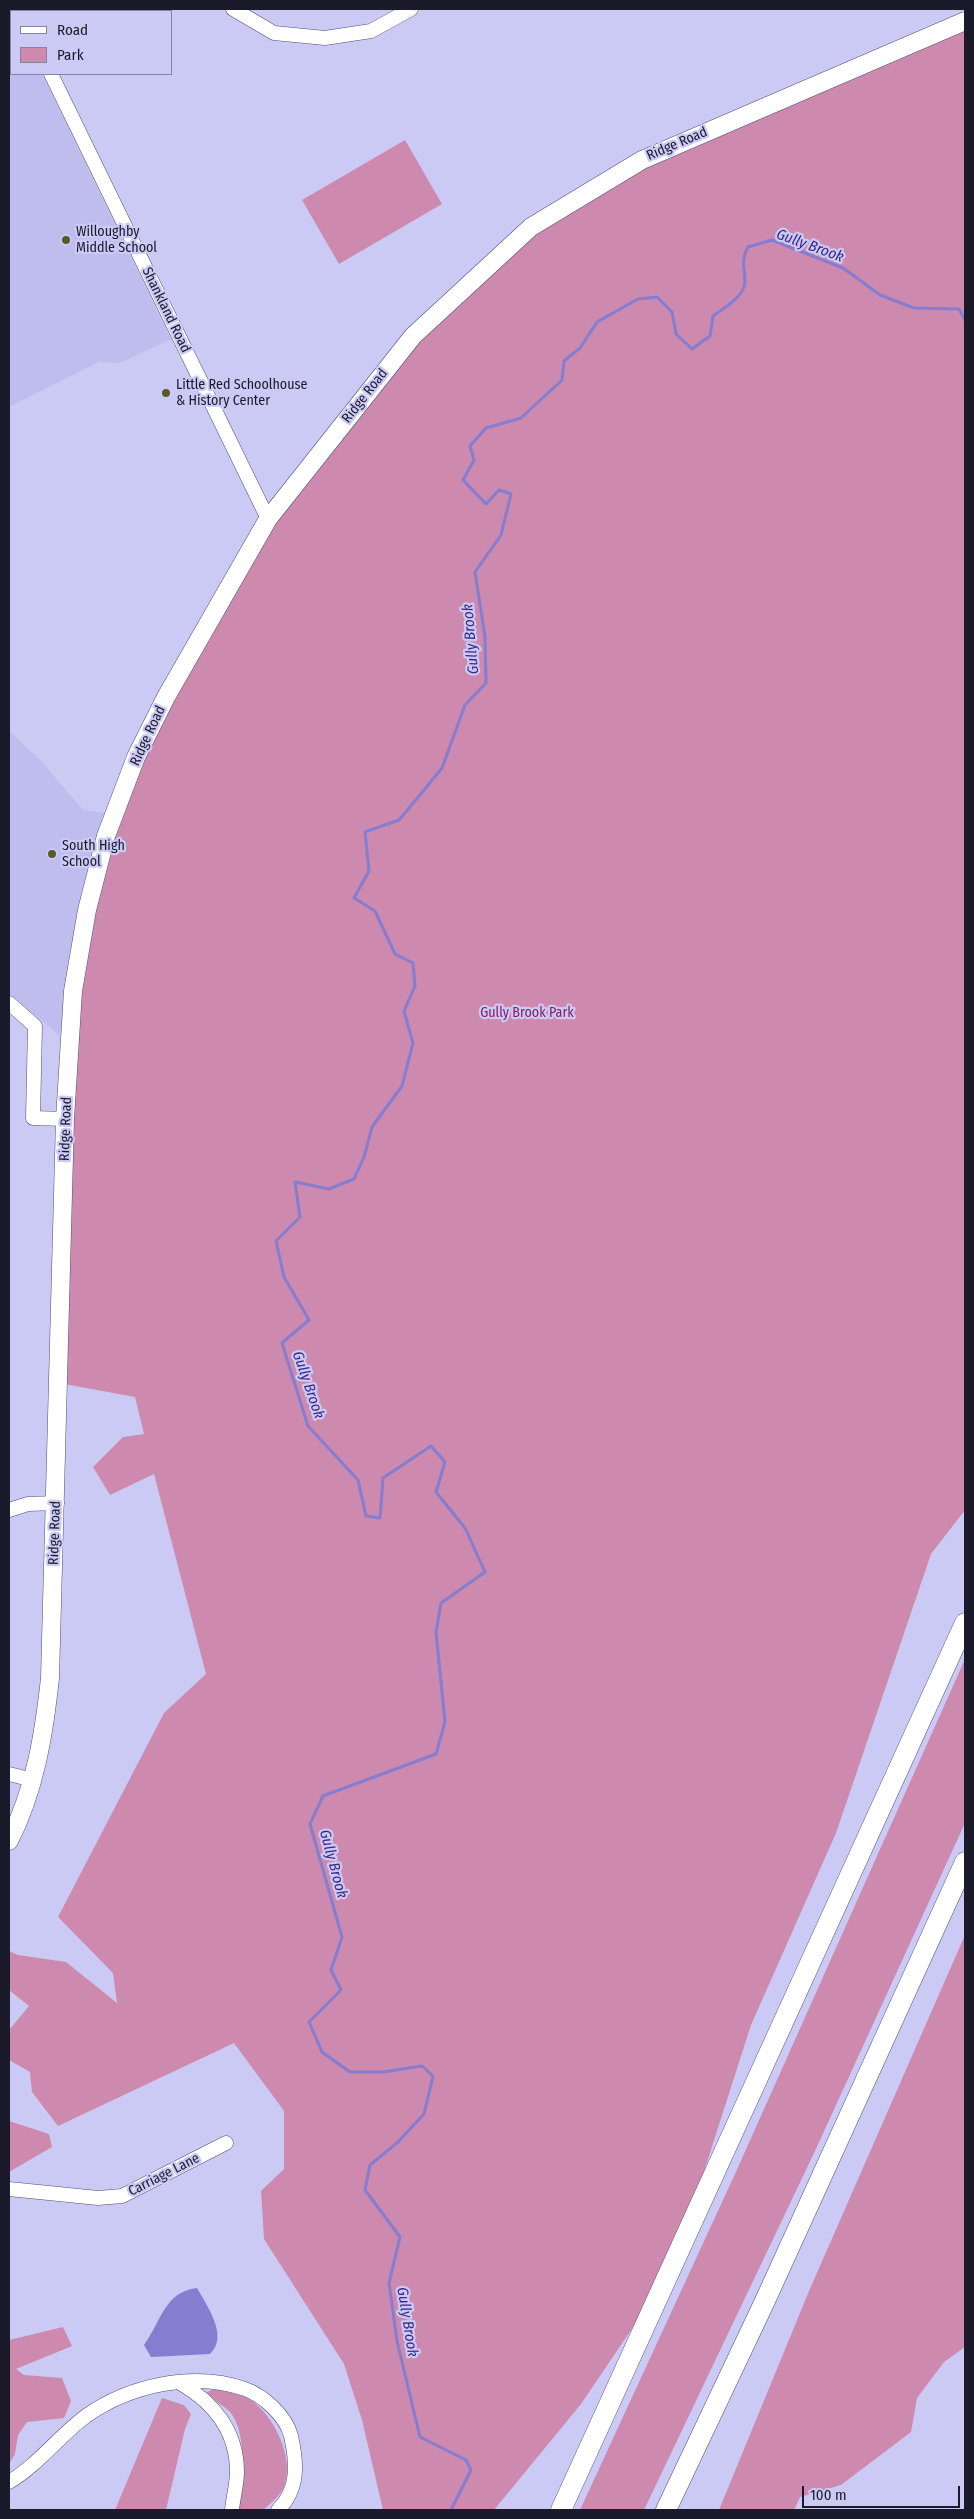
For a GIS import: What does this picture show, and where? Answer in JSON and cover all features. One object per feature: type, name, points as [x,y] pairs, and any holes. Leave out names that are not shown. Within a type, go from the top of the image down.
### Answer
[{"type":"highway","points":[[561,2510],[965,1624]]},
{"type":"highway","points":[[666,2510],[764,2303],[965,1862]]},
{"type":"main road","name":"Ridge Road","points":[[9,1841],[33,1780],[44,1729],[50,1678],[57,1503],[66,1119],[73,991],[77,959],[87,910],[106,836],[136,757],[166,696],[268,519],[413,336],[531,227],[642,160],[965,20]]},
{"type":"street","points":[[233,9],[274,33],[325,38],[371,31],[411,9]]},
{"type":"street","name":"Shankland Road","points":[[51,75],[268,519]]},
{"type":"street","points":[[9,1003],[35,1026],[33,1118],[66,1119]]},
{"type":"street","points":[[9,1510],[28,1504],[57,1503]]},
{"type":"street","points":[[9,1774],[33,1780]]},
{"type":"street","name":"Carriage Lane","points":[[9,2188],[98,2198],[122,2196],[226,2143]]},
{"type":"street","points":[[9,2482],[53,2448],[86,2416],[121,2398],[155,2385],[196,2381],[228,2383],[251,2392],[271,2406],[289,2430],[296,2457],[296,2478],[284,2504],[278,2510]]},
{"type":"street","points":[[180,2383],[200,2395],[206,2401],[223,2420],[233,2441],[237,2472],[232,2510]]},
{"type":"shaded area","name":"Willoughby Middle School","points":[[9,9],[10,75],[42,75],[171,339],[120,363],[99,362],[9,407]]},
{"type":"shaded area","name":"South High School","points":[[9,731],[41,761],[83,810],[105,813],[83,896],[60,1036],[9,993]]},
{"type":"shaded area","points":[[197,2288],[211,2312],[217,2330],[215,2347],[210,2354],[151,2357],[144,2345],[164,2309],[177,2295]]},
{"type":"green space","name":"Gully Brook Park","points":[[965,20],[965,1510],[931,1554],[836,1833],[751,2025],[673,2268],[581,2404],[494,2510],[383,2510],[362,2420],[344,2364],[264,2239],[261,2191],[284,2169],[284,2111],[234,2043],[58,2126],[32,2092],[30,2072],[9,2060],[9,2030],[29,2006],[9,1990],[9,1951],[18,1955],[66,1962],[117,2003],[113,1973],[58,1917],[164,1713],[206,1674],[154,1474],[110,1495],[93,1467],[123,1437],[144,1434],[135,1397],[59,1383],[73,991],[136,757],[268,519],[413,336],[531,227],[641,160]]},
{"type":"green space","points":[[405,140],[442,204],[339,264],[302,200]]},
{"type":"green space","points":[[965,1659],[965,1823],[815,2151],[644,2510],[580,2510],[735,2174]]},
{"type":"green space","points":[[965,1935],[965,2347],[944,2362],[917,2398],[911,2432],[841,2485],[800,2497],[794,2510],[719,2510],[809,2291]]},
{"type":"green space","points":[[9,2121],[49,2134],[52,2147],[9,2172]]},
{"type":"green space","points":[[63,2327],[72,2346],[16,2369],[24,2375],[62,2378],[71,2401],[64,2418],[27,2422],[18,2435],[15,2454],[9,2464],[9,2340]]},
{"type":"green space","points":[[215,2389],[249,2399],[267,2415],[280,2438],[287,2464],[287,2476],[280,2494],[263,2510],[238,2510],[243,2460],[240,2433],[236,2421],[230,2412],[207,2392]]},
{"type":"green space","points":[[162,2398],[184,2405],[191,2414],[185,2429],[166,2510],[115,2510]]},
{"type":"waterway","name":"Gully Brook","points":[[451,2510],[471,2470],[466,2460],[420,2437],[397,2341],[389,2283],[400,2237],[365,2190],[370,2165],[398,2142],[424,2114],[433,2076],[422,2066],[383,2072],[350,2072],[322,2052],[309,2022],[341,1990],[331,1970],[342,1937],[310,1824],[323,1796],[436,1754],[445,1722],[436,1632],[441,1603],[485,1572],[465,1528],[436,1492],[445,1462],[431,1446],[383,1478],[380,1518],[366,1516],[358,1480],[308,1426],[282,1343],[309,1320],[284,1277],[276,1241],[300,1217],[295,1182],[329,1189],[354,1179],[364,1157],[372,1127],[402,1086],[413,1043],[404,1011],[415,986],[413,963],[395,954],[375,911],[354,898],[369,871],[365,832],[399,820],[442,768],[465,705],[486,683],[485,637],[475,572],[501,535],[511,494],[499,490],[486,504],[463,480],[474,460],[470,446],[486,428],[521,418],[562,380],[564,361],[580,348],[597,322],[638,299],[657,297],[672,312],[676,334],[692,349],[710,336],[713,316],[733,302],[741,293],[745,282],[744,261],[748,247],[772,240],[843,268],[880,295],[914,308],[959,309],[965,320]]},
{"type":"place","name":"Willoughby Middle School","points":[[66,240]]},
{"type":"place","name":"Little Red Schoolhouse & History Center","points":[[166,393]]},
{"type":"place","name":"South High School","points":[[52,854]]}]
